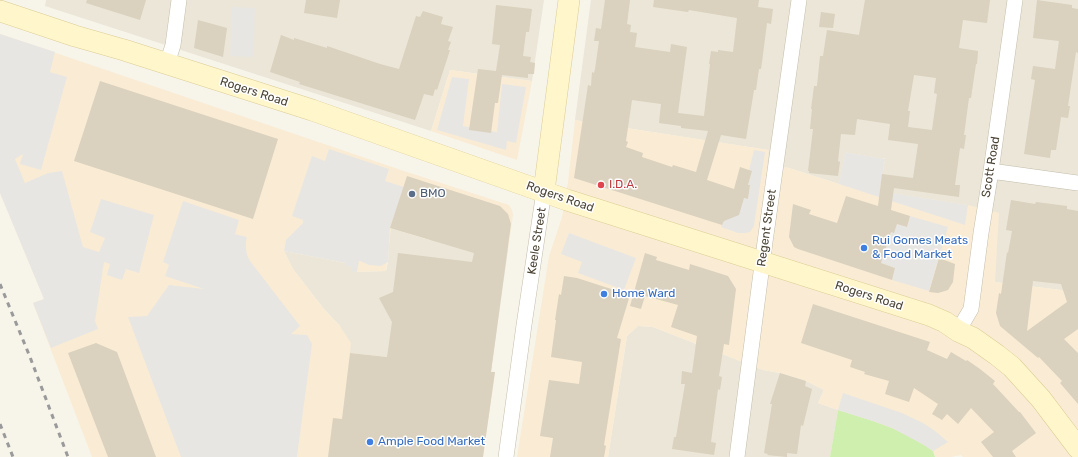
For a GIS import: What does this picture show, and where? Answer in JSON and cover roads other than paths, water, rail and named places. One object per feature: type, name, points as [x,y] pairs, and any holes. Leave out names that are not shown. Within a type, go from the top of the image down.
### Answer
[{"type":"main road","name":"Keele Street","points":[[544,191],[569,0]]},
{"type":"main road","name":"Rogers Road","points":[[0,12],[312,110],[646,226],[929,315],[945,322],[985,346],[1012,367],[1040,399],[1078,448]]},
{"type":"street","points":[[167,64],[173,45],[179,0]]},
{"type":"street","name":"Regent Street","points":[[737,457],[799,0]]},
{"type":"street","name":"Scott Road","points":[[958,331],[971,309],[1015,0]]},
{"type":"street","points":[[991,171],[1078,183]]},
{"type":"street","name":"Keele Street","points":[[506,457],[544,191]]},
{"type":"railway","points":[[0,284],[30,357],[68,457]]},
{"type":"railway","points":[[0,424],[13,457]]},
{"type":"place","name":"I.D.A.","points":[[601,185]]},
{"type":"place","name":"BMO","points":[[412,194]]},
{"type":"place","name":"Rui Gomes Meats & Food Market","points":[[864,248]]},
{"type":"place","name":"Home Ward","points":[[604,294]]},
{"type":"place","name":"Ample Food Market","points":[[370,442]]}]
